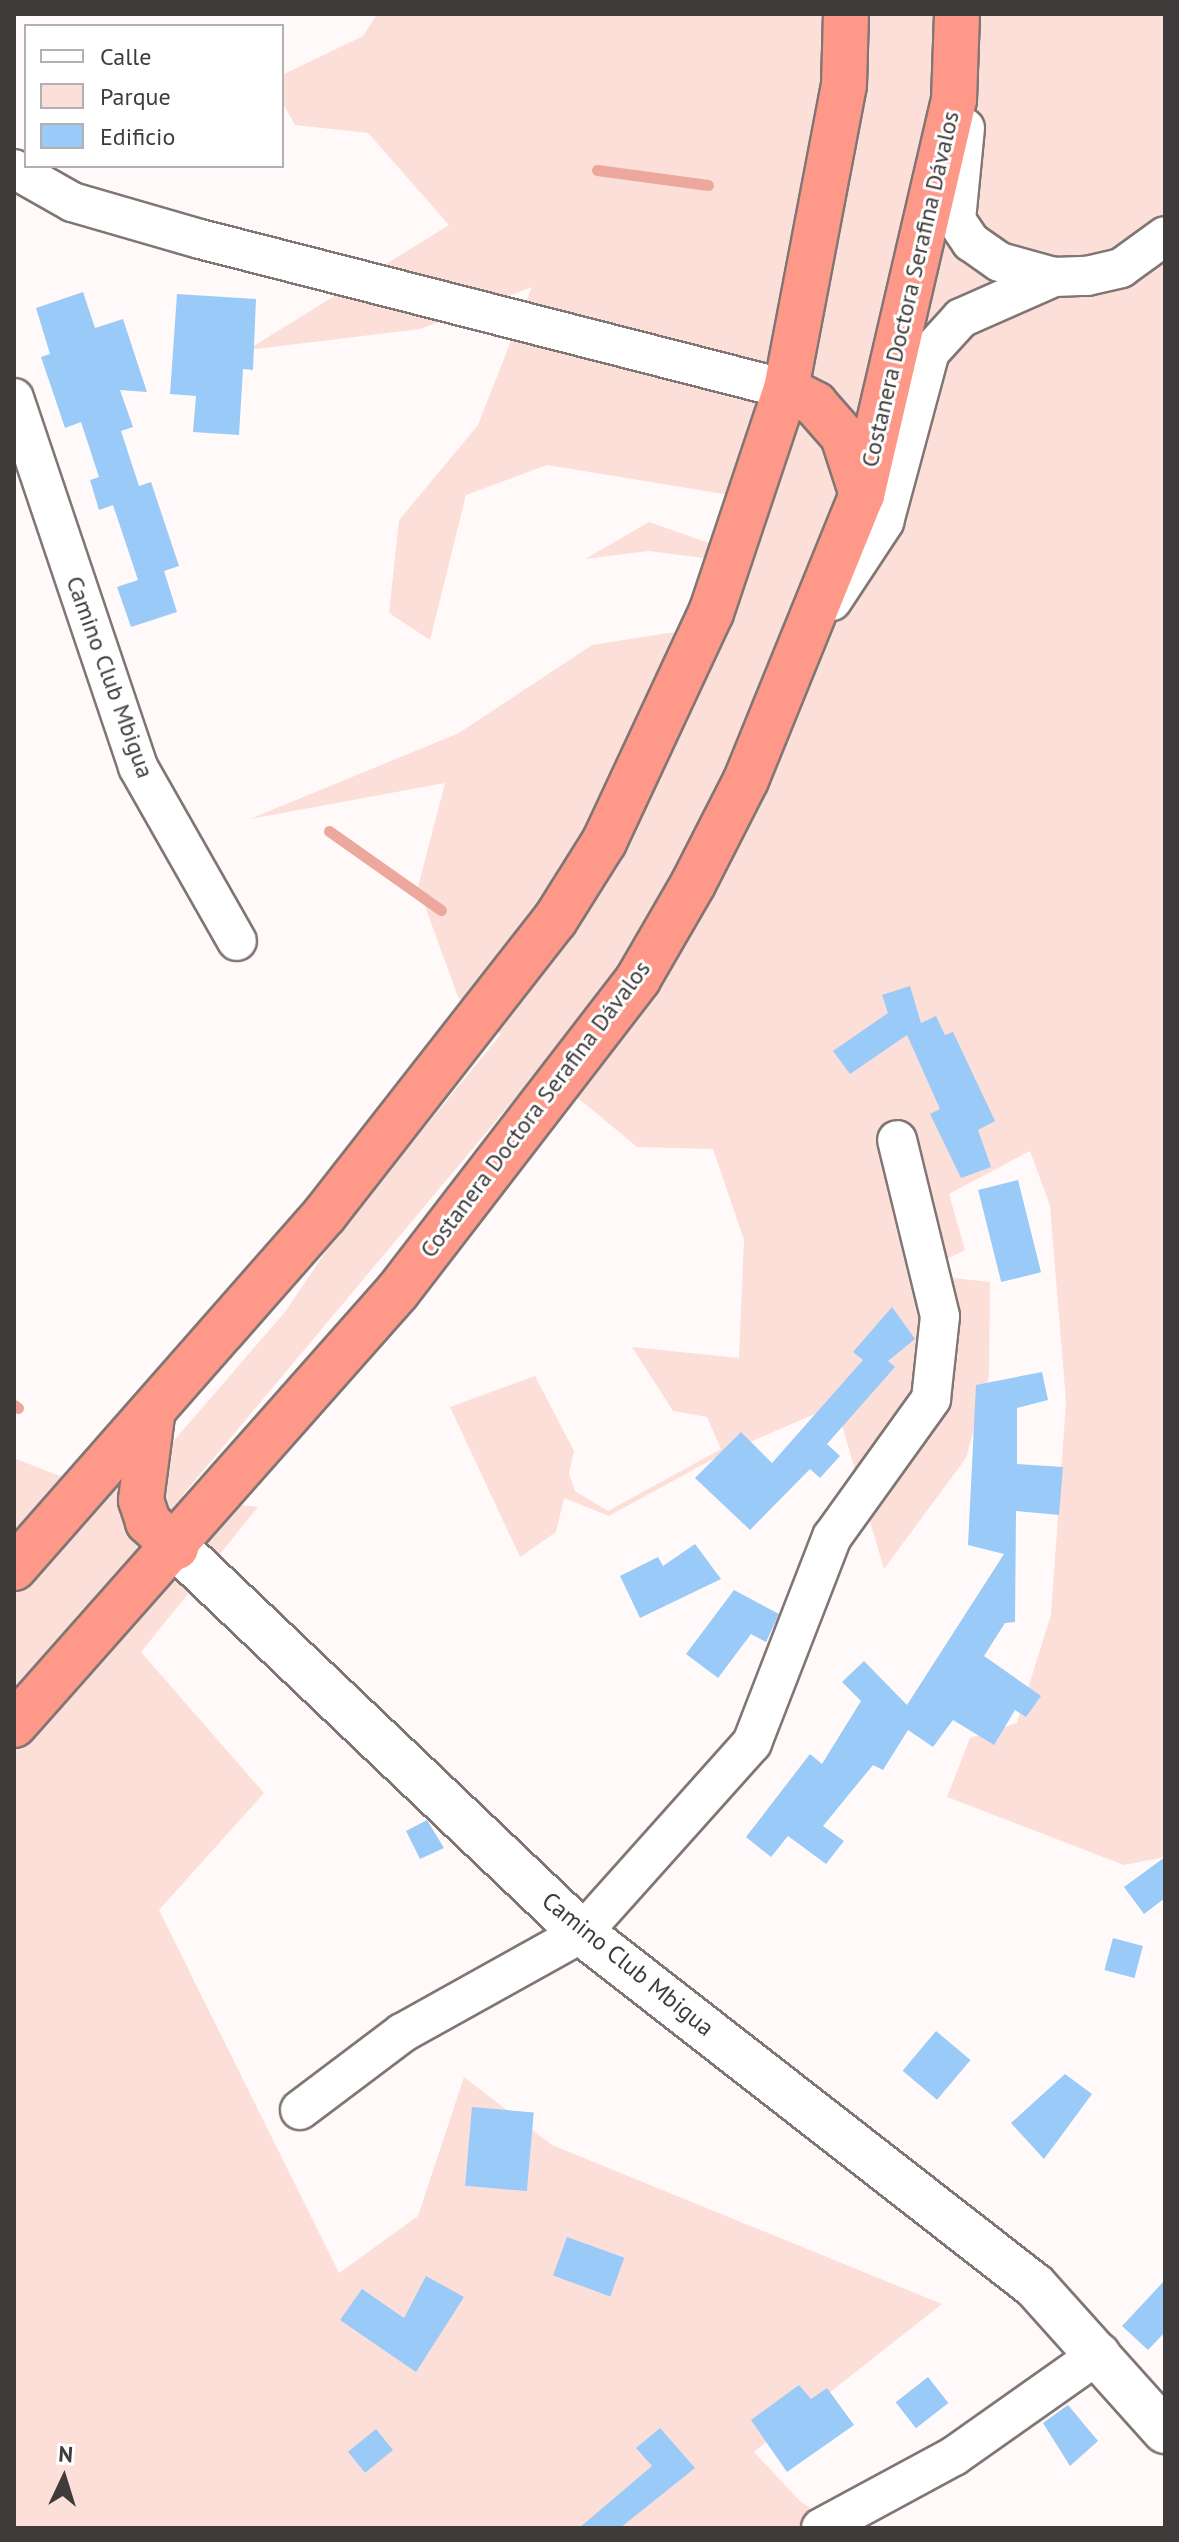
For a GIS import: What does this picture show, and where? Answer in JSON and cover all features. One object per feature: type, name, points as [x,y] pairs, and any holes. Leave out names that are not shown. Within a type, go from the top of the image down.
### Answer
[{"type":"highway","points":[[14,1568],[325,1214],[555,920],[604,842],[711,613],[786,389],[844,85],[846,14]]},
{"type":"highway","name":"Costanera Doctora Serafina Dávalos","points":[[14,1725],[176,1547],[398,1291],[638,979],[746,780],[808,637],[862,495],[954,100],[957,14]]},
{"type":"highway","points":[[786,389],[815,404],[843,436],[862,495]]},
{"type":"highway","points":[[152,1414],[141,1500],[148,1522],[176,1547]]},
{"type":"main road","name":"Camino Club Mbigua","points":[[176,1547],[582,1933],[1035,2286],[1100,2353]]},
{"type":"main road","points":[[1100,2353],[1158,2411]]},
{"type":"street","points":[[972,14],[956,220],[971,242],[1000,262],[1054,277]]},
{"type":"street","points":[[14,169],[72,202],[200,239],[786,389]]},
{"type":"street","points":[[808,637],[884,522],[930,352],[961,318],[1054,277],[1121,268],[1165,236]]},
{"type":"street","name":"Camino Club Mbigua","points":[[14,398],[138,767],[237,941]]},
{"type":"street","points":[[300,2110],[402,2033],[582,1933],[752,1743],[832,1537],[931,1399],[940,1316],[897,1140]]},
{"type":"street","points":[[821,2528],[954,2456],[1100,2353]]},
{"type":"green space","points":[[377,14],[1165,14],[1165,1857],[1124,1865],[947,1797],[970,1738],[1017,1723],[1051,1615],[1066,1402],[1050,1206],[1030,1151],[949,1194],[965,1250],[918,1274],[990,1282],[989,1376],[966,1458],[884,1569],[836,1405],[722,1454],[609,1516],[564,1498],[556,1532],[520,1557],[450,1407],[535,1376],[574,1451],[569,1473],[575,1491],[608,1511],[721,1449],[707,1417],[673,1411],[632,1347],[739,1358],[744,1240],[713,1149],[637,1147],[541,1067],[182,1496],[258,1507],[141,1652],[264,1793],[159,1910],[339,2273],[418,2216],[464,2077],[552,2145],[942,2304],[754,2452],[800,2501],[839,2528],[14,2528],[14,1458],[78,1483],[164,1452],[285,1312],[339,1232],[501,1034],[458,997],[418,887],[445,783],[250,819],[459,733],[592,645],[700,628],[711,559],[649,551],[585,559],[649,522],[738,553],[730,495],[547,465],[466,495],[430,640],[389,613],[399,520],[478,425],[532,287],[420,329],[247,350],[449,225],[368,133],[295,125],[284,106],[284,74],[363,36]]},
{"type":"building","points":[[83,292],[95,328],[123,319],[147,392],[120,390],[133,427],[121,431],[139,486],[151,482],[179,566],[164,571],[177,612],[131,627],[117,587],[138,580],[113,505],[99,510],[90,480],[99,477],[81,422],[65,428],[41,357],[50,354],[36,308]]},
{"type":"building","points":[[177,294],[256,299],[253,370],[243,369],[239,435],[193,432],[196,396],[170,394]]},
{"type":"building","points":[[910,986],[921,1023],[936,1016],[945,1035],[953,1032],[995,1121],[978,1130],[991,1167],[961,1178],[930,1114],[940,1109],[907,1035],[850,1074],[833,1051],[888,1013],[882,995]]},
{"type":"building","points":[[1018,1180],[1041,1272],[1001,1282],[978,1190]]},
{"type":"building","points":[[892,1307],[915,1339],[888,1361],[895,1367],[827,1444],[840,1456],[820,1478],[810,1469],[750,1530],[695,1478],[741,1432],[772,1463],[863,1360],[853,1352]]},
{"type":"building","points":[[1042,1372],[1048,1400],[1017,1408],[1017,1464],[1063,1467],[1059,1515],[1016,1511],[1015,1622],[1005,1623],[984,1656],[1041,1696],[1026,1717],[1015,1710],[994,1745],[953,1720],[933,1747],[908,1730],[883,1770],[873,1765],[823,1826],[844,1841],[826,1864],[788,1836],[771,1857],[746,1837],[810,1754],[822,1764],[861,1701],[842,1682],[864,1661],[907,1705],[1004,1554],[968,1545],[976,1385]]},
{"type":"building","points":[[695,1544],[721,1579],[640,1618],[620,1576],[658,1557],[663,1566]]},
{"type":"building","points":[[734,1590],[779,1614],[766,1642],[751,1634],[718,1678],[686,1654]]},
{"type":"building","points":[[427,1820],[444,1848],[420,1859],[406,1831]]},
{"type":"building","points":[[1165,1857],[1165,1898],[1144,1914],[1124,1887]]},
{"type":"building","points":[[1113,1938],[1143,1946],[1134,1978],[1104,1970]]},
{"type":"building","points":[[936,2031],[970,2060],[937,2100],[903,2071]]},
{"type":"building","points":[[1065,2074],[1092,2094],[1044,2159],[1011,2123]]},
{"type":"building","points":[[472,2107],[534,2112],[527,2191],[465,2186]]},
{"type":"building","points":[[567,2237],[624,2258],[610,2296],[553,2276]]},
{"type":"building","points":[[426,2276],[464,2297],[416,2372],[340,2320],[362,2289],[404,2318]]},
{"type":"building","points":[[1165,2280],[1165,2332],[1148,2350],[1122,2326]]},
{"type":"building","points":[[928,2377],[948,2403],[916,2428],[896,2402]]},
{"type":"building","points":[[799,2385],[811,2399],[827,2388],[854,2425],[787,2472],[751,2420]]},
{"type":"building","points":[[1068,2405],[1098,2441],[1070,2466],[1043,2423]]},
{"type":"building","points":[[660,2428],[695,2468],[620,2528],[579,2528],[652,2466],[636,2448]]},
{"type":"building","points":[[376,2429],[393,2450],[365,2473],[348,2452]]},
{"type":"waterway","points":[[597,170],[708,185]]},
{"type":"waterway","points":[[329,831],[441,910]]},
{"type":"waterway","points":[[14,1405],[18,1408]]}]
